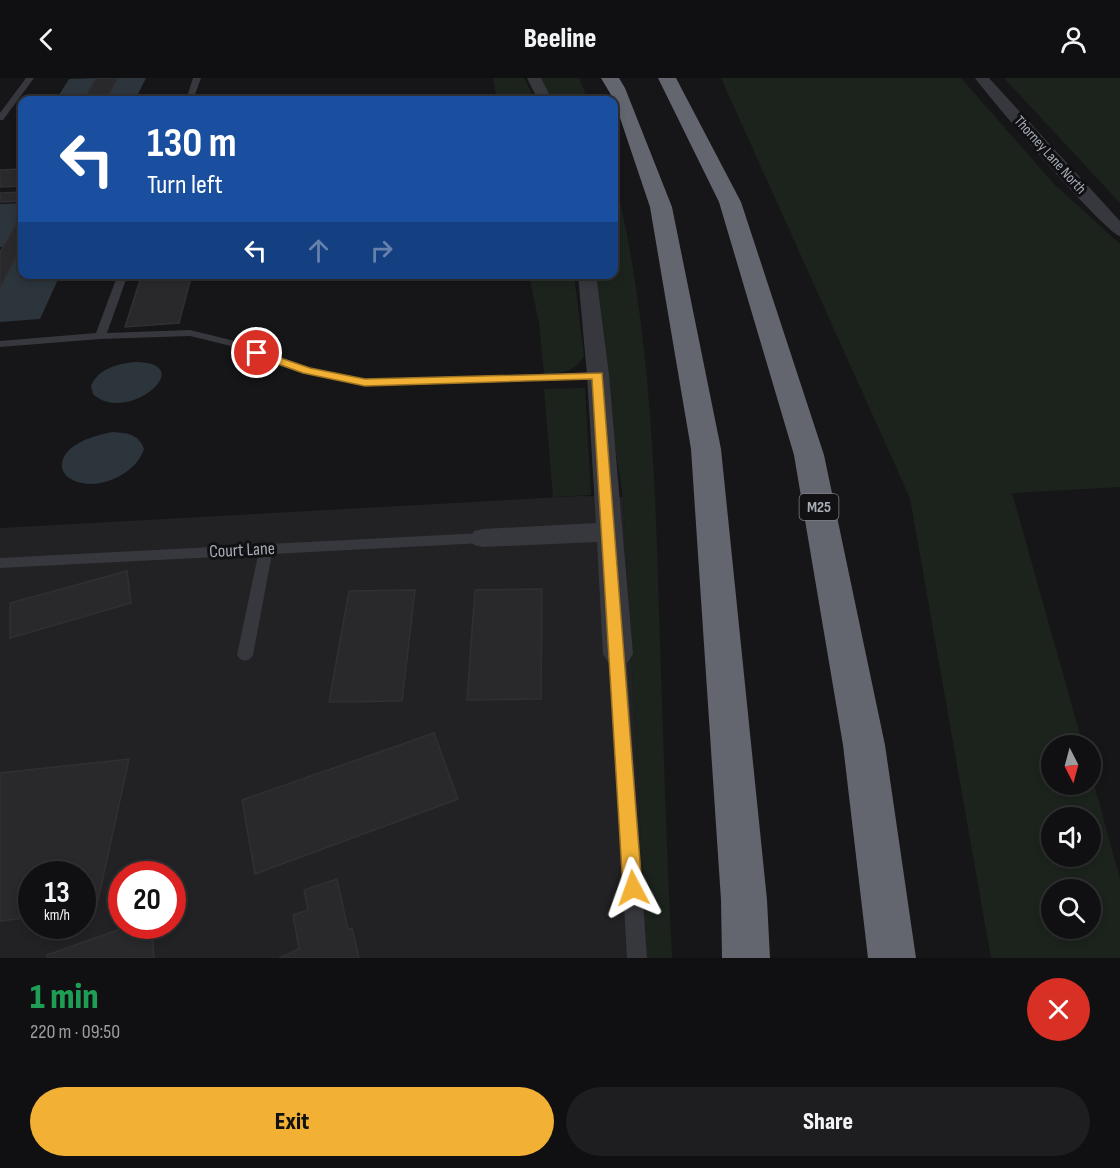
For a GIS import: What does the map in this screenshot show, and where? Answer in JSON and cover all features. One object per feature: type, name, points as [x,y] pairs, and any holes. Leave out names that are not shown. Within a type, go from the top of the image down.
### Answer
[{"type":"highway","points":[[610,78],[616,88],[661,207],[706,449],[744,900],[746,958]]},
{"type":"highway","name":"M25","points":[[667,78],[730,202],[809,454],[864,745],[892,958]]},
{"type":"street","points":[[534,78],[543,96]]},
{"type":"street","name":"Thorney Lane North","points":[[982,78],[1120,231]]},
{"type":"street","points":[[588,279],[598,375],[618,654]]},
{"type":"street","points":[[483,538],[610,532]]},
{"type":"lane","points":[[1,115],[30,78]]},
{"type":"lane","points":[[190,96],[197,78]]},
{"type":"lane","points":[[100,336],[121,279]]},
{"type":"lane","points":[[0,344],[100,336],[190,333],[243,346],[272,360],[307,371],[365,383],[598,375]]},
{"type":"lane","name":"Court Lane","points":[[0,563],[483,538]]},
{"type":"lane","points":[[245,655],[266,549]]},
{"type":"lane","points":[[618,654],[637,958]]},
{"type":"shaded area","points":[[96,78],[85,96],[58,96],[69,79]]},
{"type":"shaded area","points":[[118,78],[146,78],[137,96],[108,96]]},
{"type":"shaded area","points":[[493,78],[524,78],[533,96],[496,96]]},
{"type":"shaded area","points":[[537,78],[579,78],[586,96],[544,96]]},
{"type":"shaded area","points":[[721,78],[961,78],[1054,184],[1120,244],[1120,487],[1012,493],[1080,735],[1041,735],[1041,795],[1097,795],[1100,807],[1041,807],[1041,867],[1101,867],[1101,810],[1120,879],[1120,958],[991,958],[910,498]]},
{"type":"shaded area","points":[[1004,78],[1120,78],[1120,203]]},
{"type":"shaded area","points":[[618,193],[643,337],[652,447],[672,958],[647,958],[623,497],[601,360],[592,279],[618,279]]},
{"type":"shaded area","points":[[18,203],[18,221],[3,247],[0,247],[0,204]]},
{"type":"shaded area","points":[[18,254],[18,279],[58,279],[40,319],[0,322],[0,288]]},
{"type":"shaded area","points":[[530,279],[574,279],[584,356],[576,365],[567,371],[544,374],[539,323]]},
{"type":"shaded area","points":[[134,362],[153,365],[161,372],[160,381],[152,390],[139,398],[123,402],[107,402],[93,394],[91,386],[103,371]]},
{"type":"shaded area","points":[[585,388],[591,495],[553,497],[544,389]]},
{"type":"shaded area","points":[[113,432],[132,435],[142,444],[144,449],[132,467],[123,474],[102,483],[79,482],[66,476],[62,467],[67,452],[81,442]]},
{"type":"shaded area","points":[[581,496],[623,497],[647,958],[0,958],[0,528]]},
{"type":"building","points":[[96,78],[118,78],[108,96],[85,96]]},
{"type":"building","points":[[18,169],[18,186],[0,187],[0,170]]},
{"type":"building","points":[[18,192],[18,201],[0,202],[0,193]]},
{"type":"building","points":[[18,221],[18,253],[0,288],[0,252]]},
{"type":"building","points":[[140,279],[191,279],[179,323],[125,327]]},
{"type":"building","points":[[127,571],[131,603],[10,638],[10,603]]},
{"type":"building","points":[[542,589],[541,699],[467,700],[475,590]]},
{"type":"building","points":[[415,590],[402,701],[329,702],[349,591]]},
{"type":"building","points":[[434,733],[458,799],[255,874],[242,800]]},
{"type":"building","points":[[129,759],[96,909],[96,861],[18,861],[18,919],[0,921],[0,773]]},
{"type":"building","points":[[337,879],[348,930],[352,928],[359,958],[279,958],[299,949],[293,915],[308,910],[304,890]]},
{"type":"building","points":[[108,933],[108,939],[153,939],[154,958],[47,958],[47,955]]},
{"type":"route","points":[[257,353],[307,371],[365,383],[598,375],[633,888]]}]
